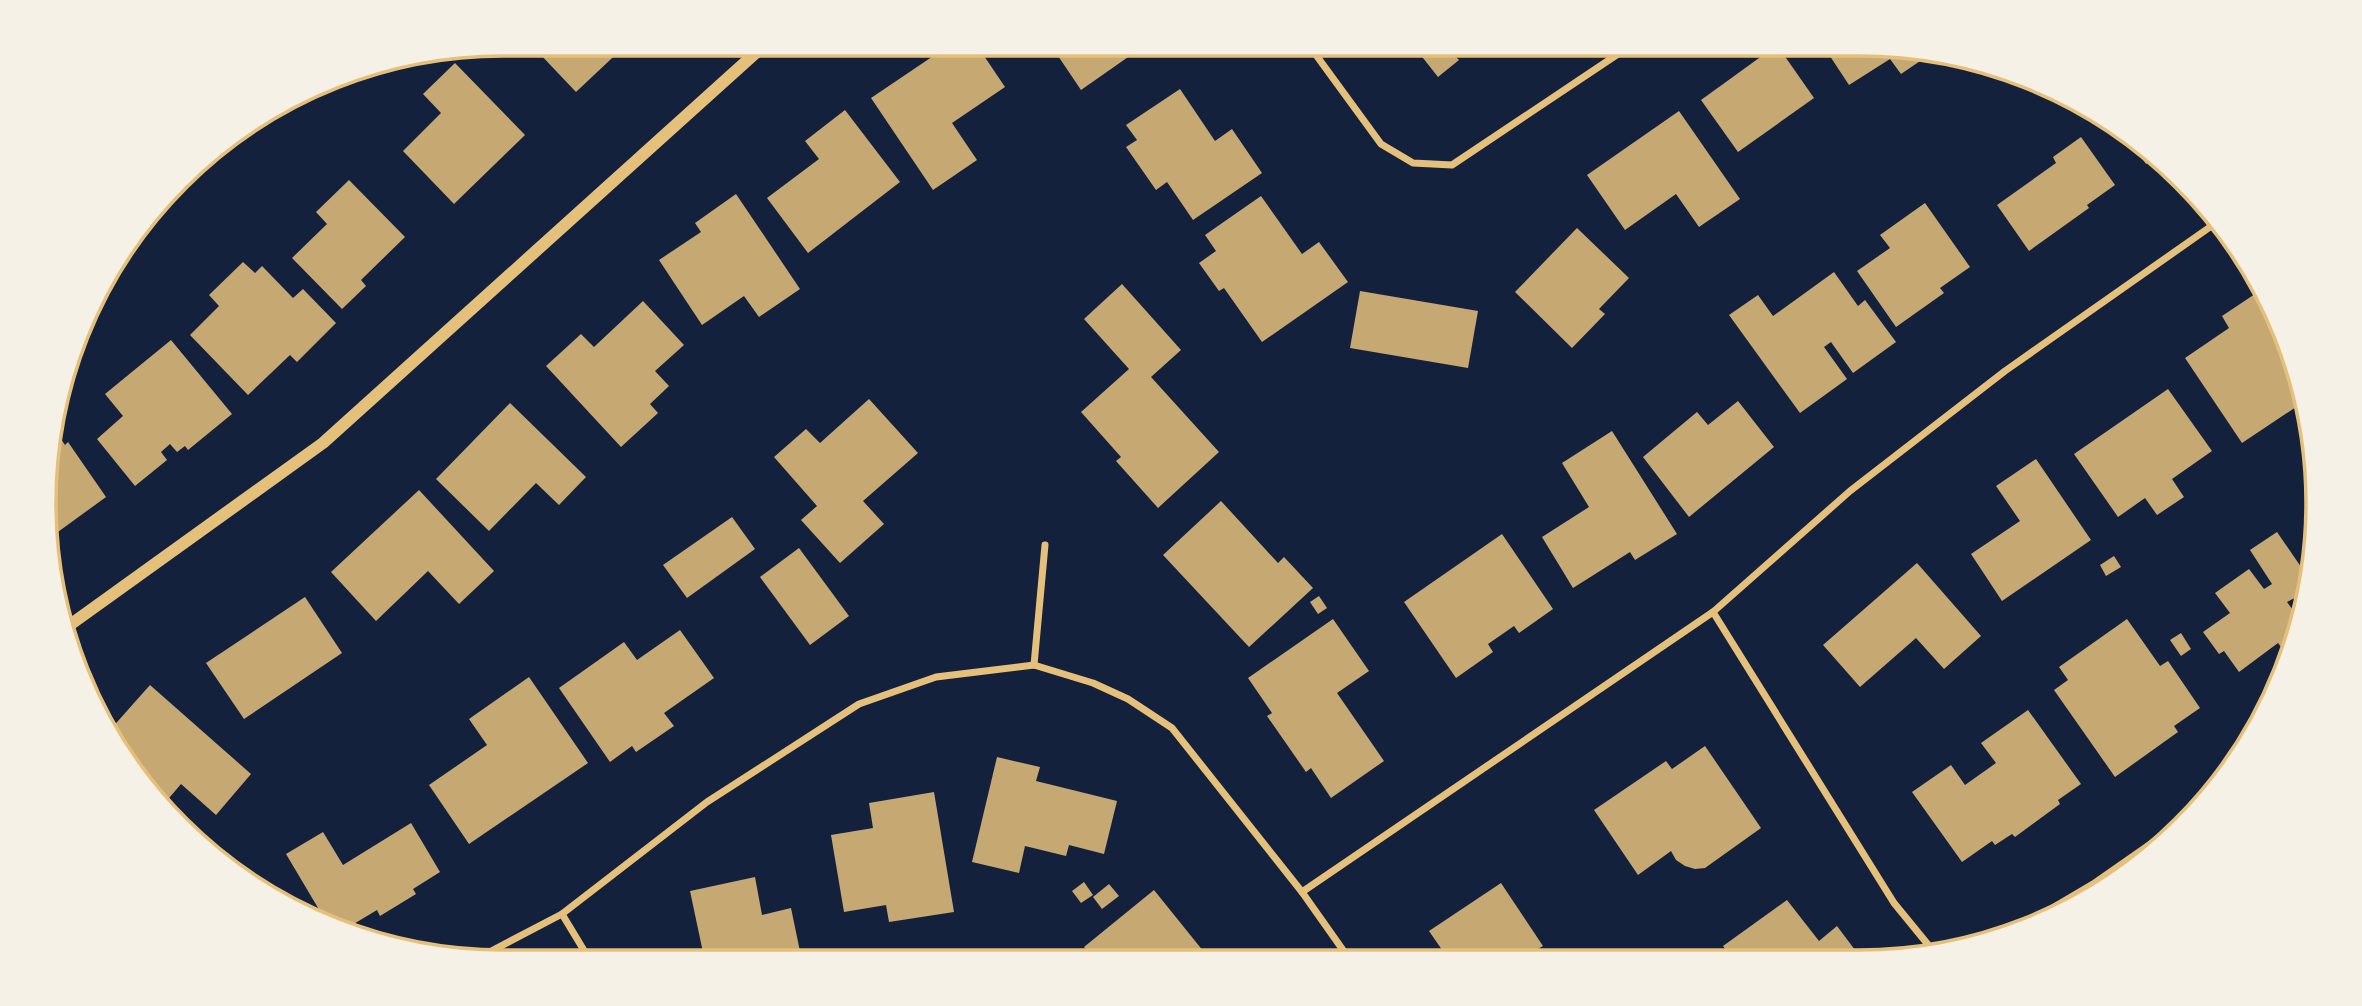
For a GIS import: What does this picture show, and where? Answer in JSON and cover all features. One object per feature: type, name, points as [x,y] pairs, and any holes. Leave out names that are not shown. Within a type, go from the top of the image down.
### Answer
[{"type":"street","points":[[72,622],[323,443],[751,56]]},
{"type":"street","points":[[1317,56],[1381,144],[1413,163],[1452,165],[1615,56]]},
{"type":"street","points":[[1303,892],[1713,612],[1870,475],[2005,371],[2210,227]]},
{"type":"street","points":[[1034,665],[1045,545]]},
{"type":"street","points":[[1713,612],[1894,903],[1928,944]]},
{"type":"street","points":[[494,950],[562,914],[707,802],[859,705],[936,677],[1034,665],[1093,683],[1172,728],[1303,892],[1343,950]]},
{"type":"street","points":[[2092,884],[2138,852]]},
{"type":"street","points":[[562,914],[584,950]]},
{"type":"building","points":[[542,56],[614,56],[576,92]]},
{"type":"building","points":[[933,56],[984,56],[1005,87],[952,123],[977,160],[933,190],[871,98]]},
{"type":"building","points":[[1058,56],[1130,56],[1081,90]]},
{"type":"building","points":[[1421,56],[1455,56],[1459,60],[1438,77]]},
{"type":"building","points":[[1762,56],[1785,56],[1814,98],[1738,152],[1701,100]]},
{"type":"building","points":[[1830,56],[1888,57],[1921,61],[1901,74],[1890,59],[1849,85]]},
{"type":"building","points":[[455,63],[525,135],[454,204],[403,151],[441,113],[423,94]]},
{"type":"building","points":[[1180,89],[1215,141],[1232,129],[1262,173],[1193,220],[1167,182],[1156,190],[1126,147],[1137,140],[1126,125]]},
{"type":"building","points":[[845,110],[900,182],[808,253],[767,198],[819,159],[805,141]]},
{"type":"building","points":[[1679,111],[1740,199],[1699,227],[1676,194],[1625,230],[1587,175]]},
{"type":"building","points":[[2081,137],[2115,185],[2087,205],[2089,208],[2029,251],[1997,205],[2056,163],[2053,157]]},
{"type":"building","points":[[349,180],[405,237],[361,280],[366,286],[342,309],[292,258],[327,224],[316,212]]},
{"type":"building","points":[[736,194],[800,289],[759,317],[744,296],[702,325],[659,260],[701,232],[695,223]]},
{"type":"building","points":[[1261,196],[1302,254],[1319,242],[1348,282],[1262,342],[1224,288],[1219,291],[1199,263],[1216,251],[1205,235]]},
{"type":"building","points":[[1925,203],[1970,267],[1940,288],[1944,293],[1896,327],[1857,271],[1890,248],[1880,235]]},
{"type":"building","points":[[1577,228],[1629,278],[1599,309],[1605,314],[1572,348],[1515,292]]},
{"type":"building","points":[[243,262],[255,273],[262,266],[293,298],[303,289],[336,323],[297,362],[290,355],[248,395],[190,335],[219,306],[209,295]]},
{"type":"building","points":[[1834,272],[1858,306],[1865,300],[1896,342],[1853,373],[1831,342],[1824,347],[1847,379],[1800,413],[1729,315],[1758,295],[1773,316]]},
{"type":"building","points":[[1122,284],[1181,350],[1151,377],[1219,452],[1158,508],[1116,461],[1121,457],[1081,412],[1129,369],[1084,319]]},
{"type":"building","points":[[1360,291],[1478,311],[1468,368],[1350,348]]},
{"type":"building","points":[[2254,295],[2282,359],[2295,408],[2242,443],[2185,358],[2229,328],[2222,316]]},
{"type":"building","points":[[643,301],[684,345],[655,371],[669,386],[650,404],[658,413],[621,447],[546,366],[581,334],[594,347]]},
{"type":"building","points":[[171,340],[232,414],[188,450],[185,446],[177,452],[170,444],[161,452],[167,460],[135,486],[97,439],[123,416],[105,394]]},
{"type":"building","points":[[2168,389],[2212,451],[2172,479],[2184,497],[2157,515],[2145,498],[2118,517],[2074,454]]},
{"type":"building","points":[[869,399],[918,453],[863,501],[884,524],[840,563],[801,520],[817,506],[774,457],[806,429],[820,443]]},
{"type":"building","points":[[1738,401],[1774,447],[1689,517],[1643,457],[1697,412],[1708,425]]},
{"type":"building","points":[[510,403],[586,477],[559,505],[536,483],[489,531],[436,479]]},
{"type":"building","points":[[1612,431],[1677,534],[1635,560],[1630,552],[1573,588],[1542,537],[1589,507],[1562,463]]},
{"type":"building","points":[[61,439],[65,445],[68,442],[106,497],[57,533],[57,474]]},
{"type":"building","points":[[2036,459],[2091,540],[2002,601],[1971,554],[2020,521],[1996,486]]},
{"type":"building","points":[[419,490],[494,571],[459,604],[428,571],[376,621],[331,572]]},
{"type":"building","points":[[1221,501],[1278,563],[1284,557],[1313,588],[1249,647],[1163,555]]},
{"type":"building","points":[[732,517],[755,549],[687,598],[663,565]]},
{"type":"building","points":[[2277,532],[2301,567],[2295,598],[2287,602],[2293,610],[2282,648],[2278,643],[2239,672],[2224,651],[2219,654],[2203,632],[2230,613],[2215,593],[2249,569],[2264,589],[2272,584],[2250,550]]},
{"type":"building","points":[[1502,534],[1553,609],[1519,633],[1514,626],[1488,644],[1493,652],[1456,678],[1404,602]]},
{"type":"building","points":[[799,548],[849,616],[810,645],[760,577]]},
{"type":"building","points":[[2114,556],[2121,567],[2106,576],[2100,565]]},
{"type":"building","points":[[1917,563],[1981,636],[1944,669],[1916,638],[1860,687],[1823,645]]},
{"type":"building","points":[[1319,596],[1327,608],[1318,614],[1310,602]]},
{"type":"building","points":[[305,597],[342,653],[244,719],[206,663]]},
{"type":"building","points":[[1333,619],[1369,671],[1337,693],[1384,761],[1331,798],[1311,768],[1306,772],[1267,716],[1272,713],[1248,678]]},
{"type":"building","points":[[2127,619],[2160,666],[2168,661],[2200,708],[2174,726],[2178,732],[2115,777],[2054,690],[2068,680],[2059,667]]},
{"type":"building","points":[[680,630],[714,678],[664,713],[674,726],[636,752],[632,746],[610,762],[559,688],[624,642],[637,660]]},
{"type":"building","points":[[2181,633],[2191,649],[2181,656],[2170,640]]},
{"type":"building","points":[[529,677],[588,763],[469,844],[429,785],[487,745],[469,719]]},
{"type":"building","points":[[150,685],[251,774],[216,815],[181,784],[168,799],[148,775],[115,724]]},
{"type":"building","points":[[2028,710],[2081,784],[2058,800],[2060,804],[2015,837],[2012,834],[1995,845],[1992,841],[1962,862],[1912,792],[1951,765],[1965,785],[1996,763],[1981,743]]},
{"type":"building","points":[[1705,746],[1761,828],[1705,868],[1685,866],[1676,860],[1671,851],[1638,875],[1594,810],[1666,761],[1672,769]]},
{"type":"building","points":[[997,757],[1040,767],[1036,781],[1117,801],[1104,854],[1069,845],[1066,856],[1025,846],[1019,873],[972,862]]},
{"type":"building","points":[[934,792],[954,912],[889,922],[886,905],[844,912],[831,835],[873,828],[869,803]]},
{"type":"building","points":[[411,823],[440,872],[413,889],[416,894],[380,916],[377,910],[354,924],[320,910],[286,854],[323,832],[343,865]]},
{"type":"building","points":[[755,877],[762,915],[791,908],[800,950],[702,950],[690,891]]},
{"type":"building","points":[[1084,882],[1093,895],[1081,903],[1072,891]]},
{"type":"building","points":[[1501,883],[1543,946],[1536,950],[1442,950],[1429,931]]},
{"type":"building","points":[[1109,884],[1119,896],[1102,909],[1093,897]]},
{"type":"building","points":[[1154,890],[1202,950],[1086,950],[1084,947]]},
{"type":"building","points":[[1787,900],[1819,941],[1837,926],[1855,950],[1726,950],[1723,946]]}]
